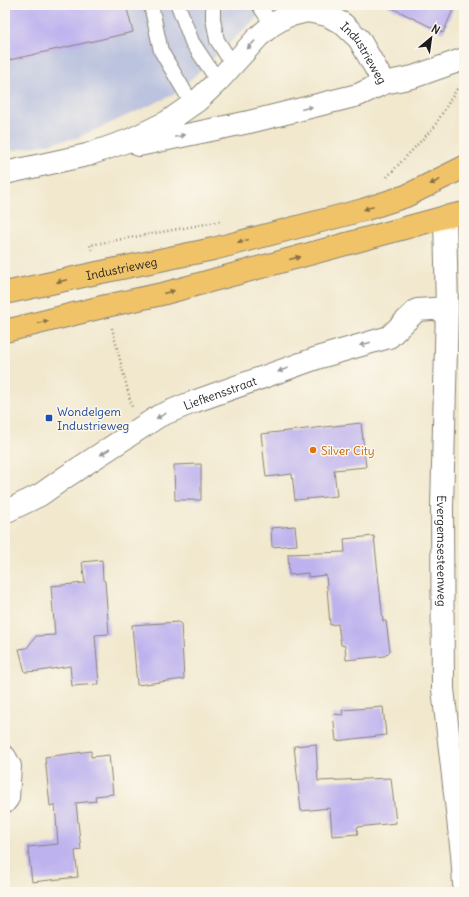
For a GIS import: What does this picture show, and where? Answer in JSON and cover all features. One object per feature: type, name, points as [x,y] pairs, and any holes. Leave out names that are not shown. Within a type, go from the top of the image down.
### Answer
[{"type":"highway","name":"Industrieweg","points":[[5,293],[213,249],[363,210],[406,196],[464,167]]},
{"type":"highway","points":[[5,331],[162,294],[455,215]]},
{"type":"street","name":"Industrieweg","points":[[5,173],[264,118],[358,95],[384,83],[359,39],[343,24],[327,15],[307,11],[287,16],[272,25],[258,37],[218,81],[197,101],[167,122],[130,140],[87,155]]},
{"type":"street","points":[[384,83],[413,77],[464,59]]},
{"type":"street","name":"Evergemsesteenweg","points":[[455,215],[447,308],[442,506],[443,689],[463,854],[464,884]]},
{"type":"street","name":"Liefkensstraat","points":[[5,512],[40,494],[159,416],[193,402],[320,357],[389,337],[417,310],[447,308]]},
{"type":"street","points":[[5,757],[10,766],[8,798],[5,802]]},
{"type":"lane","points":[[151,5],[161,51],[192,104]]},
{"type":"lane","points":[[178,5],[192,42],[218,81]]},
{"type":"lane","points":[[214,5],[213,19],[217,40],[233,65]]},
{"type":"lane","points":[[259,5],[272,25]]},
{"type":"shaded area","points":[[5,5],[270,5],[173,95],[77,138],[5,152]]},
{"type":"building","points":[[5,5],[126,5],[133,32],[5,61]]},
{"type":"building","points":[[386,5],[455,5],[443,33]]},
{"type":"building","name":"Silver City","points":[[361,423],[366,467],[334,470],[337,496],[295,500],[292,474],[266,477],[261,434]]},
{"type":"building","points":[[201,464],[201,500],[175,500],[174,465]]},
{"type":"building","points":[[295,526],[297,545],[272,547],[271,528]]},
{"type":"building","points":[[374,536],[383,621],[386,621],[390,651],[385,656],[346,660],[345,646],[341,645],[338,624],[330,625],[326,575],[308,577],[308,573],[289,575],[288,554],[345,552],[344,539]]},
{"type":"building","points":[[102,560],[109,634],[95,635],[99,684],[72,686],[70,666],[25,672],[19,649],[27,648],[36,636],[55,635],[51,586],[85,583],[82,562]]},
{"type":"building","points":[[181,623],[184,679],[137,685],[132,625]]},
{"type":"building","points":[[383,707],[386,735],[336,741],[333,714],[343,715],[342,710]]},
{"type":"building","points":[[316,744],[318,781],[391,778],[396,823],[357,827],[358,834],[332,836],[330,808],[301,811],[294,746]]},
{"type":"building","points":[[91,751],[91,757],[109,755],[113,794],[95,796],[96,801],[76,803],[81,850],[75,851],[78,877],[32,882],[28,847],[58,844],[55,805],[50,806],[45,757]]},
{"type":"place","name":"Wondelgem Industrieweg","points":[[49,418]]},
{"type":"place","name":"Silver City","points":[[313,450]]}]
